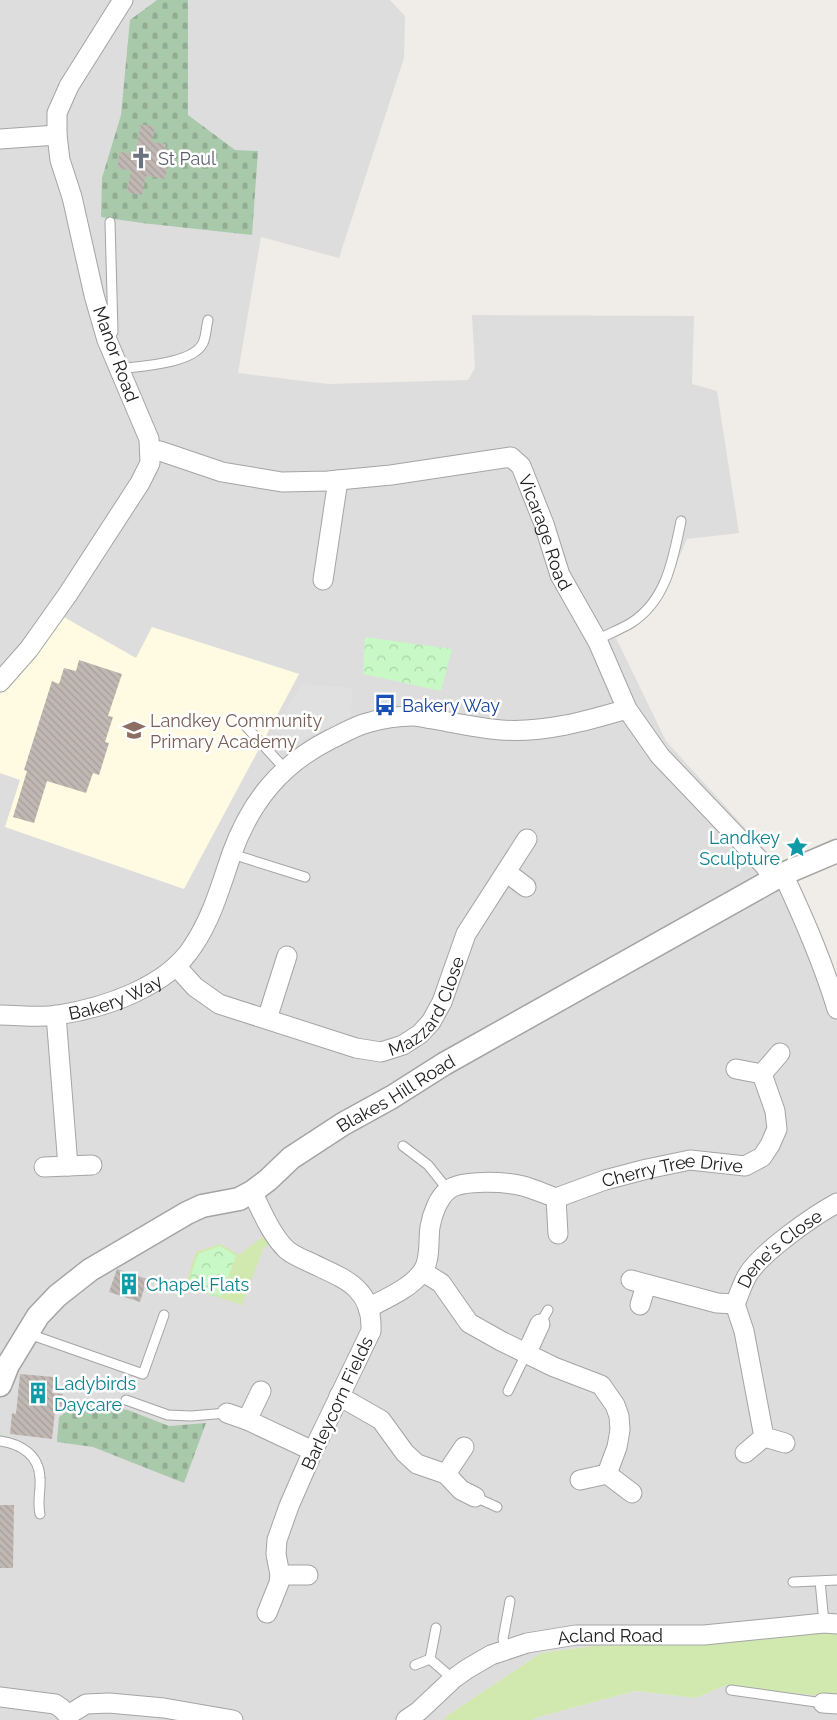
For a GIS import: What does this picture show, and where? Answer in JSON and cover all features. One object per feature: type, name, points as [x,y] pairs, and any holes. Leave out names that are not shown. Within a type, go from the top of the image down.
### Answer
[{"type":"street","name":"Manor Road","points":[[0,682],[29,649],[40,633],[140,484],[150,463],[149,439],[119,369],[94,295],[72,197],[60,160],[57,136],[57,113],[69,86],[123,0]]},
{"type":"street","points":[[0,139],[57,136]]},
{"type":"street","name":"Vicarage Road","points":[[150,450],[160,451],[222,472],[282,482],[338,480],[438,469],[511,457],[521,466],[544,524],[560,576],[597,640],[627,708],[660,756],[765,866],[779,877],[811,934],[827,974],[837,1009]]},
{"type":"street","points":[[323,580],[338,480]]},
{"type":"street","name":"Bakery Way","points":[[0,1015],[56,1015],[101,1007],[128,996],[152,983],[176,966],[193,948],[209,918],[232,854],[255,804],[285,769],[327,733],[366,723],[413,716],[501,730],[529,730],[586,720],[627,708]]},
{"type":"street","name":"Mazzard Close","points":[[176,966],[195,987],[218,1004],[356,1048],[381,1052],[403,1045],[420,1034],[432,1022],[442,1002],[466,934],[527,839]]},
{"type":"street","name":"Blakes Hill Road","points":[[0,1385],[8,1365],[38,1316],[56,1296],[90,1270],[187,1213],[202,1206],[239,1199],[252,1192],[291,1158],[343,1124],[444,1064],[779,877],[837,851]]},
{"type":"street","points":[[506,872],[526,887]]},
{"type":"street","points":[[267,1019],[287,956]]},
{"type":"street","points":[[56,1015],[68,1166]]},
{"type":"street","points":[[736,1069],[762,1074],[780,1053]]},
{"type":"street","name":"Cherry Tree Drive","points":[[556,1198],[605,1180],[647,1168],[690,1160],[745,1166],[762,1158],[776,1130],[775,1110],[762,1074]]},
{"type":"street","points":[[44,1168],[92,1165]]},
{"type":"street","points":[[368,1308],[397,1293],[423,1272],[433,1214],[439,1201],[448,1190],[460,1185],[507,1184],[523,1186],[556,1198],[558,1234]]},
{"type":"street","name":"Barleycorn Fields","points":[[252,1192],[279,1243],[289,1253],[354,1285],[362,1295],[372,1318],[371,1331],[313,1451],[289,1506],[277,1540],[276,1554],[280,1583],[267,1613]]},
{"type":"street","name":"Dene's Close","points":[[764,1437],[744,1331],[735,1304],[748,1275],[763,1256],[824,1210],[837,1203]]},
{"type":"street","points":[[423,1272],[440,1283],[470,1323],[500,1341],[554,1367],[601,1385],[615,1405],[619,1416],[618,1447],[608,1474]]},
{"type":"street","name":"Dene's Close","points":[[640,1305],[638,1283],[717,1304],[735,1304]]},
{"type":"street","points":[[526,1352],[544,1317]]},
{"type":"street","points":[[247,1420],[261,1391]]},
{"type":"street","points":[[339,1396],[381,1420],[404,1453],[418,1464],[446,1474],[461,1490],[475,1497]]},
{"type":"street","points":[[227,1413],[247,1420],[313,1451]]},
{"type":"street","points":[[745,1453],[764,1437],[786,1443]]},
{"type":"street","points":[[446,1474],[464,1447]]},
{"type":"street","points":[[580,1480],[608,1474]]},
{"type":"street","points":[[608,1474],[632,1493]]},
{"type":"street","points":[[280,1575],[308,1575]]},
{"type":"street","name":"Acland Road","points":[[416,1717],[453,1679],[491,1655],[527,1644],[576,1635],[704,1636],[830,1623]]},
{"type":"street","points":[[0,1697],[54,1704],[61,1708],[69,1718],[75,1710],[86,1704],[109,1703],[164,1708],[233,1720]]},
{"type":"lane","points":[[108,340],[114,332],[110,222]]},
{"type":"lane","points":[[119,369],[182,359],[192,354],[202,344],[208,320]]},
{"type":"lane","points":[[597,640],[631,623],[646,611],[654,601],[664,584],[672,563],[681,521]]},
{"type":"lane","points":[[243,723],[285,769]]},
{"type":"lane","points":[[232,854],[305,877]]},
{"type":"lane","points":[[403,1146],[428,1165],[448,1190]]},
{"type":"lane","points":[[28,1333],[144,1374],[164,1315]]},
{"type":"lane","points":[[508,1392],[526,1352]]},
{"type":"lane","points":[[126,1400],[168,1415],[191,1416],[227,1413]]},
{"type":"lane","points":[[0,1441],[22,1447],[36,1460],[40,1479],[38,1507],[40,1514]]},
{"type":"lane","points":[[475,1497],[497,1507]]},
{"type":"lane","points":[[793,1582],[837,1580]]},
{"type":"lane","points":[[820,1581],[830,1623]]},
{"type":"lane","points":[[506,1649],[503,1639],[510,1601]]},
{"type":"lane","points":[[430,1659],[436,1628]]},
{"type":"lane","points":[[415,1666],[430,1659]]},
{"type":"lane","points":[[430,1659],[453,1679]]},
{"type":"lane","points":[[730,1690],[830,1703]]},
{"type":"shaded area","points":[[0,0],[390,0],[405,16],[404,58],[339,258],[261,237],[238,373],[328,384],[468,380],[475,368],[472,315],[694,316],[692,384],[717,391],[739,533],[687,539],[662,597],[642,621],[616,638],[666,741],[766,851],[807,902],[837,986],[837,1634],[829,1632],[722,1643],[594,1646],[541,1653],[445,1717],[445,1720],[0,1720]]},
{"type":"shaded area","name":"Landkey Community Primary Academy","points":[[62,616],[136,658],[152,627],[299,674],[184,889],[5,827],[20,780],[0,773],[0,694]]},
{"type":"shaded area","points":[[302,684],[353,688],[351,716],[295,743],[274,730]]},
{"type":"shaded area","points":[[726,1685],[837,1698],[837,1720],[534,1720],[535,1718],[635,1691],[696,1698]]},
{"type":"green space","points":[[157,0],[188,0],[188,115],[235,150],[258,151],[252,235],[101,217],[102,178],[121,115],[130,20]]},
{"type":"green space","points":[[365,637],[452,649],[441,691],[363,674]]},
{"type":"green space","points":[[264,1236],[269,1245],[263,1249],[242,1305],[185,1286],[196,1252],[220,1244],[239,1255]]},
{"type":"green space","points":[[220,1246],[236,1256],[221,1296],[188,1285],[198,1254]]},
{"type":"green space","points":[[79,1403],[128,1410],[169,1426],[206,1423],[184,1483],[93,1447],[57,1442],[59,1417]]},
{"type":"green space","points":[[829,1632],[837,1634],[837,1698],[726,1685],[696,1698],[635,1691],[535,1718],[534,1720],[445,1720],[445,1717],[541,1653],[594,1646],[722,1643]]},
{"type":"building","name":"St Paul","points":[[141,124],[155,127],[152,142],[166,144],[163,162],[168,163],[165,179],[146,176],[142,195],[127,192],[131,171],[117,168],[120,152],[135,154]]},
{"type":"building","points":[[79,660],[122,674],[108,716],[113,717],[105,742],[109,743],[99,775],[93,773],[86,793],[47,781],[34,823],[13,817],[27,771],[24,770],[52,681],[59,684],[64,668],[76,671]]},
{"type":"building","name":"Chapel Flats","points":[[117,1269],[147,1279],[140,1302],[109,1292]]},
{"type":"building","points":[[20,1374],[54,1377],[52,1393],[63,1394],[61,1413],[55,1412],[52,1439],[10,1434],[12,1413],[16,1414]]},
{"type":"building","points":[[0,1505],[14,1505],[13,1568],[0,1568]]},
{"type":"place","name":"St Paul","points":[[141,158]]},
{"type":"place","name":"Bakery Way","points":[[385,705]]},
{"type":"place","name":"Landkey Community Primary Academy","points":[[134,730]]},
{"type":"place","name":"Landkey Sculpture","points":[[797,847]]},
{"type":"place","name":"Chapel Flats","points":[[129,1284]]},
{"type":"place","name":"Ladybirds Daycare","points":[[38,1393]]}]
